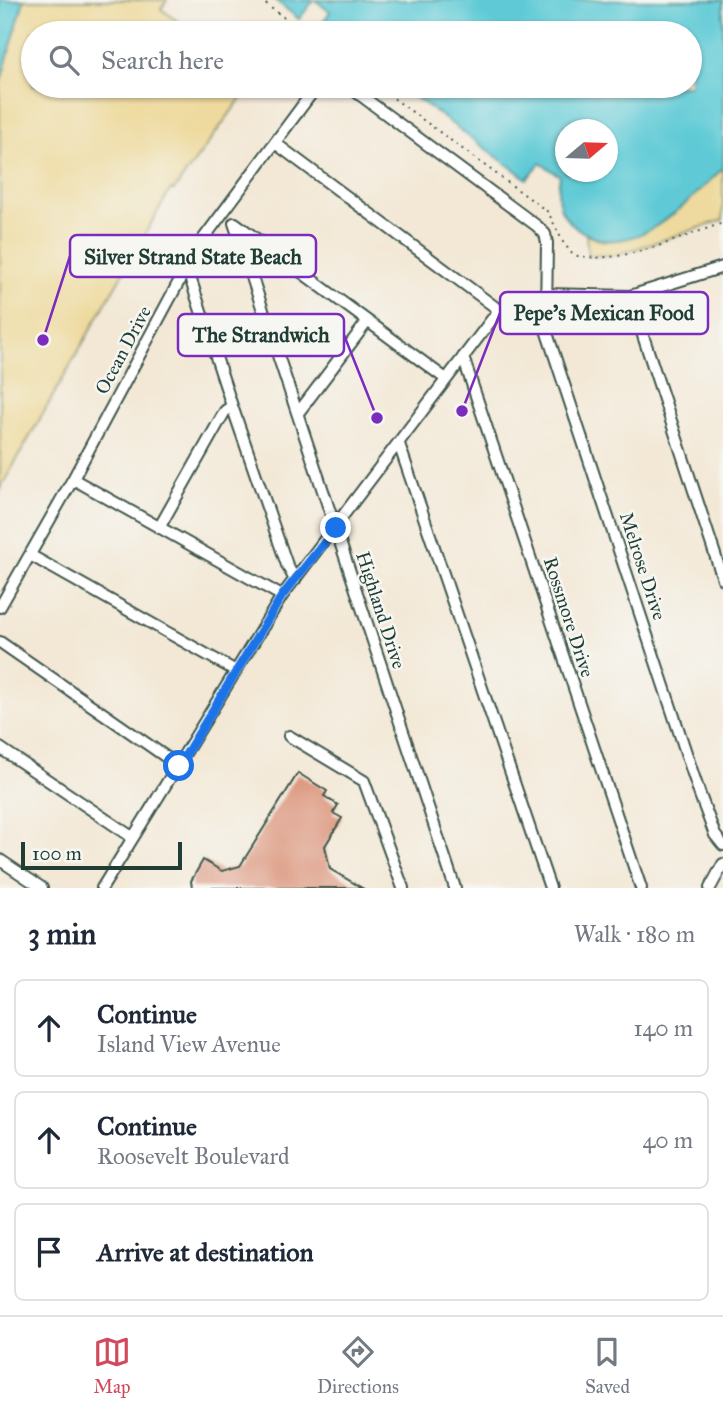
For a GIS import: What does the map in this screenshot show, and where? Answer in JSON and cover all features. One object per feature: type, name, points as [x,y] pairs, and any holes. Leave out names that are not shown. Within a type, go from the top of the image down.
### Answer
[{"type":"street","name":"Ocean Drive","points":[[0,607],[73,479],[198,246],[308,98]]},
{"type":"street","name":"Melrose Drive","points":[[364,98],[545,234],[548,256],[547,333],[700,795],[715,835],[723,845]]},
{"type":"street","points":[[275,143],[499,310]]},
{"type":"street","points":[[222,213],[446,379]]},
{"type":"street","name":"Highland Drive","points":[[234,223],[455,888]]},
{"type":"street","points":[[187,268],[232,406],[295,580]]},
{"type":"street","points":[[102,888],[282,596],[499,310],[529,296],[630,296],[722,272]]},
{"type":"street","points":[[630,296],[723,579]]},
{"type":"street","points":[[298,413],[367,322]]},
{"type":"street","name":"Rossmore Drive","points":[[463,357],[641,888]]},
{"type":"street","points":[[159,528],[225,411],[232,406]]},
{"type":"street","points":[[399,444],[550,888]]},
{"type":"street","points":[[73,479],[282,596]]},
{"type":"street","points":[[30,555],[236,671]]},
{"type":"street","points":[[0,642],[179,766]]},
{"type":"street","points":[[289,736],[364,781],[403,888]]},
{"type":"street","points":[[0,748],[132,837]]},
{"type":"street","points":[[0,860],[42,888]]},
{"type":"street","points":[[710,888],[723,864]]},
{"type":"path","points":[[260,0],[289,21]]},
{"type":"path","points":[[393,98],[548,212],[563,242],[573,255],[617,258],[723,223]]},
{"type":"sand","points":[[24,0],[167,0],[161,9],[178,21],[21,21],[21,98],[241,98],[174,190],[170,190],[0,489],[0,84]]},
{"type":"sand","points":[[723,168],[723,220],[617,255],[588,256],[586,235],[606,241],[639,233],[670,215]]},
{"type":"water","points":[[0,0],[24,0],[0,84]]},
{"type":"water","points":[[275,0],[314,0],[299,19]]},
{"type":"water","points":[[315,0],[723,0],[723,168],[691,199],[654,227],[634,236],[614,240],[593,237],[573,225],[561,209],[558,190],[559,182],[618,182],[618,119],[555,119],[555,173],[540,163],[527,179],[416,98],[702,98],[702,21],[323,21],[330,12]]},
{"type":"building","points":[[298,773],[327,791],[324,796],[338,805],[333,813],[342,818],[325,846],[330,869],[362,888],[192,888],[191,881],[203,860],[222,871],[240,866]]},
{"type":"place","name":"Silver Strand State Beach","points":[[43,340]]},
{"type":"place","name":"Pepe's Mexican Food","points":[[462,411]]},
{"type":"place","name":"The Strandwich","points":[[377,418]]},
{"type":"route","points":[[179,766],[282,596],[336,528]]}]
